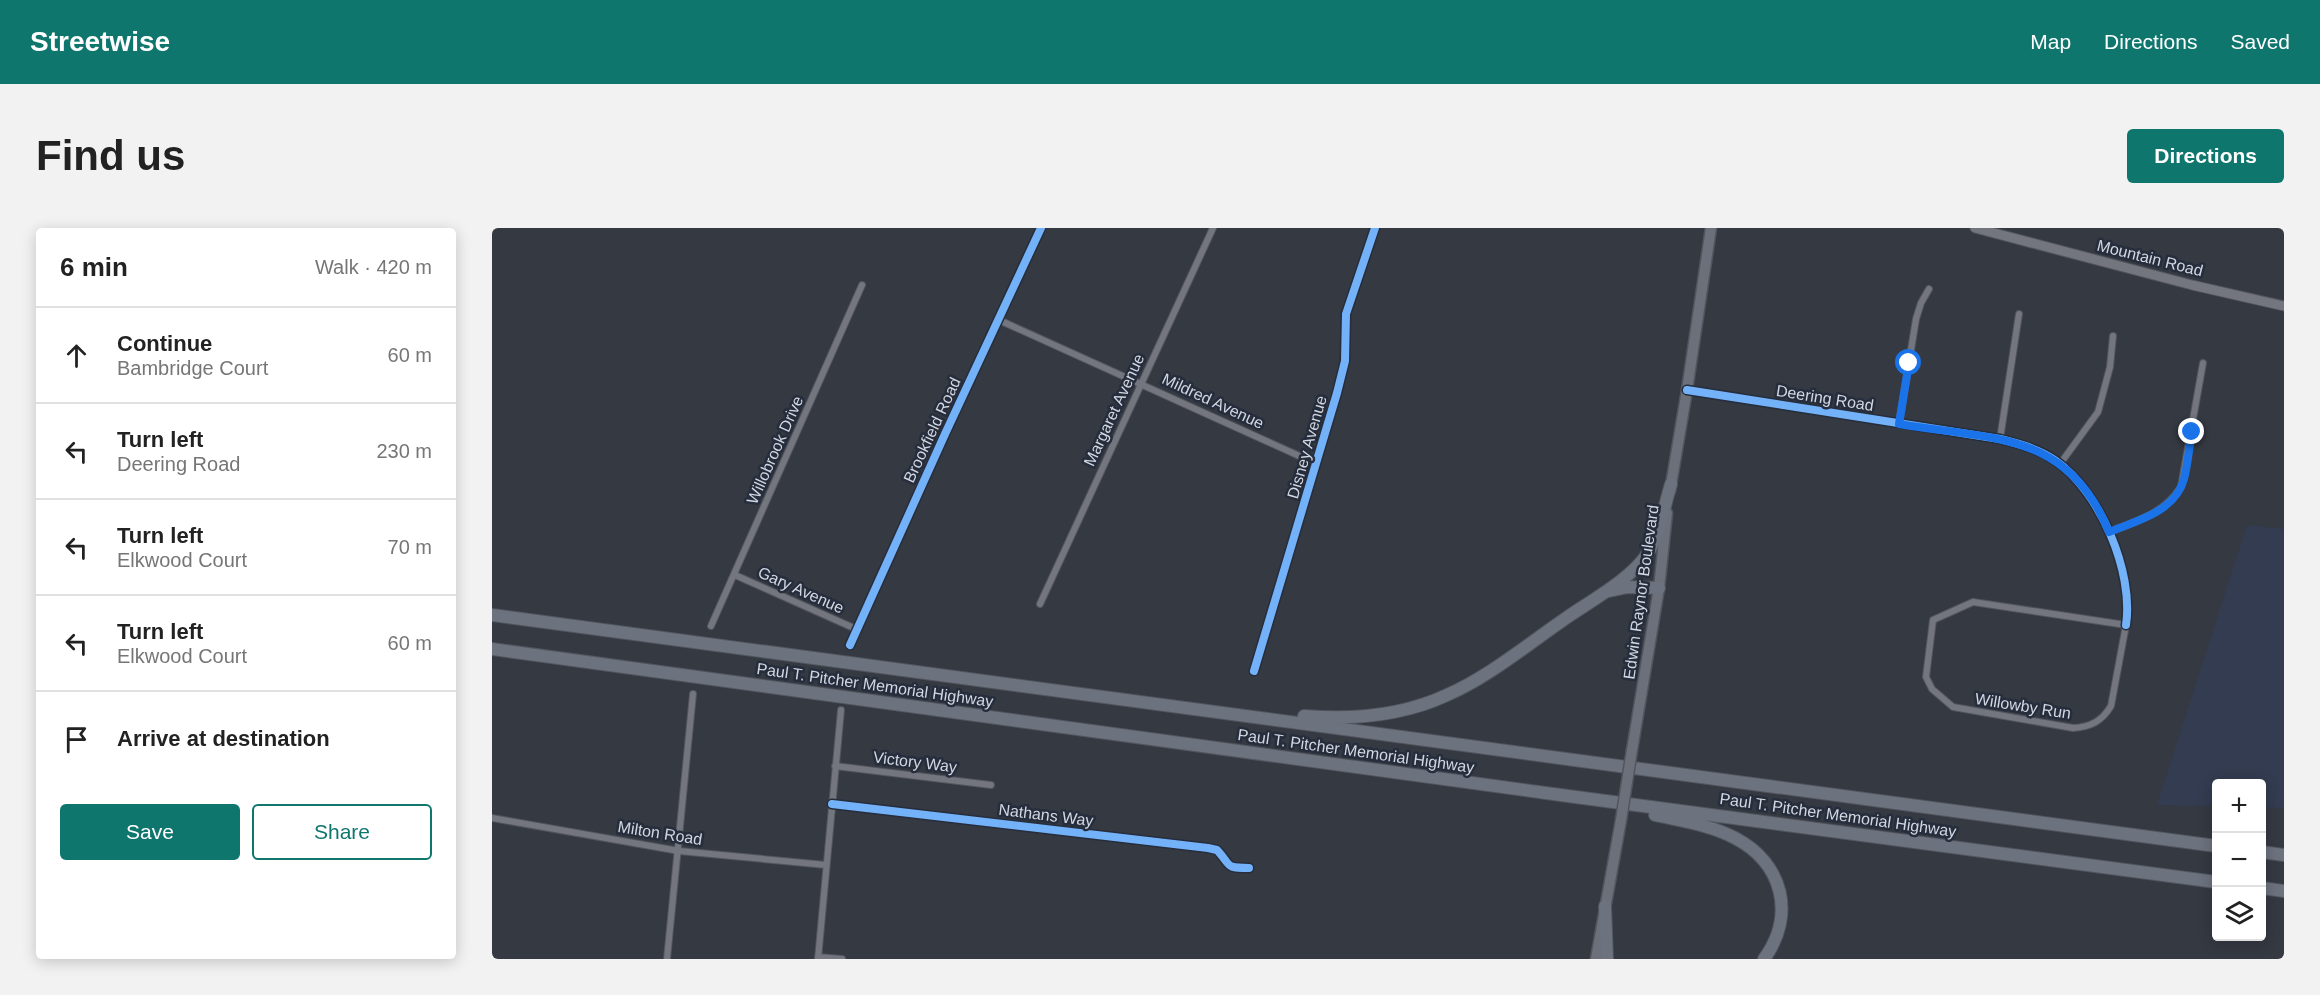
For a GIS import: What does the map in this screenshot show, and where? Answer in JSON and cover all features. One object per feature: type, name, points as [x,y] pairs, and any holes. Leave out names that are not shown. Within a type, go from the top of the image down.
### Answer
[{"type":"highway","points":[[1029,687],[1294,716],[1354,718],[1422,705],[1448,695],[1475,680],[1602,593],[1639,564],[1648,553],[1656,536],[1671,484]]},
{"type":"highway","points":[[1602,593],[1628,587],[1659,588]]},
{"type":"highway","name":"Paul T. Pitcher Memorial Highway","points":[[492,615],[2212,845]]},
{"type":"highway","name":"Paul T. Pitcher Memorial Highway","points":[[492,649],[2212,881]]},
{"type":"highway","points":[[1568,796],[1720,831],[1736,838],[1757,854],[1773,872],[1780,888],[1782,904],[1777,937],[1764,959]]},
{"type":"highway","points":[[2266,853],[2284,855]]},
{"type":"highway","points":[[2266,889],[2284,891]]},
{"type":"highway","points":[[1605,906],[1607,959]]},
{"type":"main road","name":"Edwin Raynor Boulevard","points":[[1596,959],[1659,588],[1671,484],[1711,228]]},
{"type":"main road","name":"Mountain Road","points":[[1975,228],[2184,283],[2284,306]]},
{"type":"street","name":"Brookfield Road","points":[[850,645],[1041,228]]},
{"type":"street","name":"Margaret Avenue","points":[[1040,604],[1213,228]]},
{"type":"street","name":"Disney Avenue","points":[[1254,671],[1317,464],[1345,361],[1346,314],[1375,228]]},
{"type":"street","name":"Willobrook Drive","points":[[711,626],[862,285]]},
{"type":"street","points":[[1899,424],[1916,319],[1929,289]]},
{"type":"street","points":[[2000,439],[2019,314]]},
{"type":"street","name":"Mildred Avenue","points":[[999,320],[1317,464]]},
{"type":"street","points":[[2060,464],[2098,412],[2110,367],[2112,336]]},
{"type":"street","points":[[2109,532],[2160,510],[2170,502],[2181,487],[2203,363]]},
{"type":"street","name":"Deering Road","points":[[1687,390],[2000,439],[2030,447],[2060,464],[2082,484],[2090,495],[2109,532],[2120,566],[2127,603],[2126,625]]},
{"type":"street","name":"Gary Avenue","points":[[735,575],[856,629]]},
{"type":"street","name":"Willowby Run","points":[[1973,602],[2126,625],[2111,706],[2104,717],[2090,726],[2073,728],[1959,710],[1932,689],[1926,677],[1933,620],[1973,602]]},
{"type":"street","points":[[667,959],[693,694]]},
{"type":"street","points":[[841,710],[818,958],[842,959]]},
{"type":"street","name":"Victory Way","points":[[836,766],[991,785]]},
{"type":"street","name":"Nathans Way","points":[[832,804],[1208,848],[1217,850],[1227,865],[1249,867]]},
{"type":"street","name":"Milton Road","points":[[492,818],[679,851],[826,865]]},
{"type":"shaded area","points":[[2247,525],[2284,529],[2284,808],[2266,807],[2266,779],[2212,779],[2212,806],[2157,805]]},
{"type":"cycle path","points":[[850,645],[1041,228]]},
{"type":"cycle path","points":[[1254,671],[1337,393],[1345,361],[1346,314],[1375,228]]},
{"type":"cycle path","points":[[1687,390],[2000,439],[2043,453],[2072,475],[2087,492],[2100,513],[2119,558],[2125,581],[2126,625]]},
{"type":"cycle path","points":[[832,804],[1208,848],[1217,850],[1232,867],[1249,868]]},
{"type":"route","points":[[1909,363],[1899,424],[2000,439],[2039,451],[2060,464],[2082,484],[2097,506],[2109,532],[2166,507],[2181,487],[2192,432]]}]
